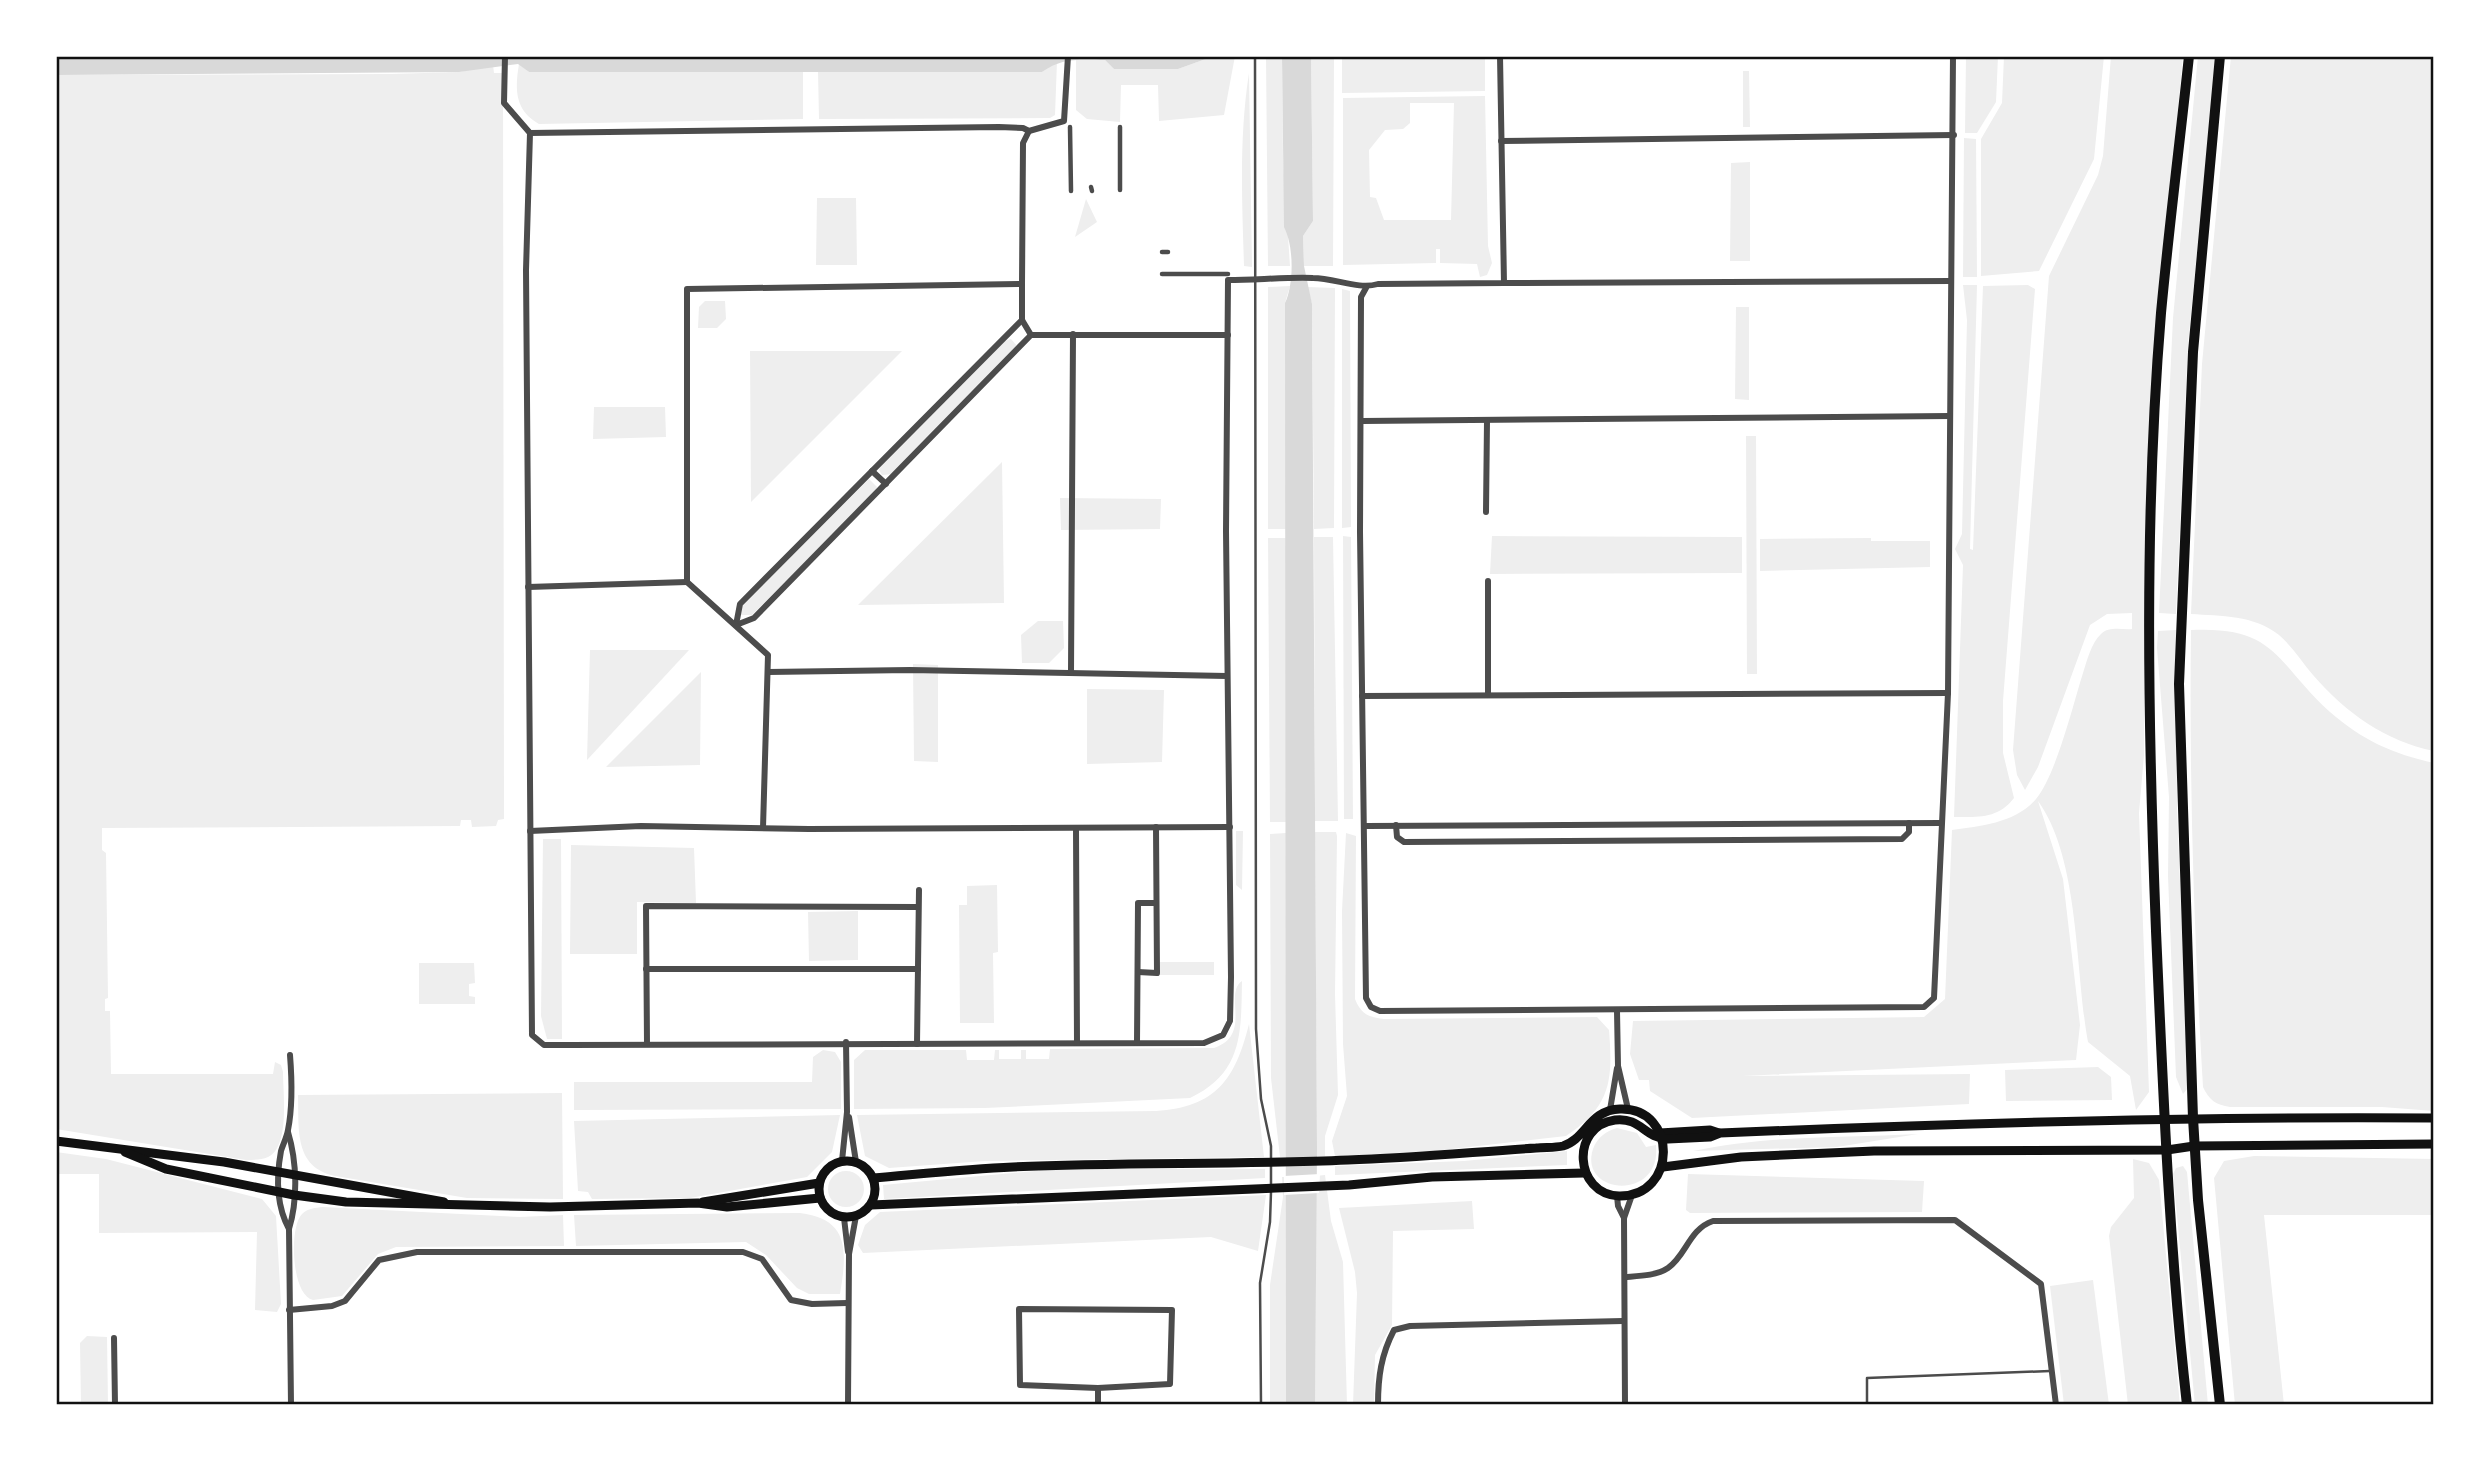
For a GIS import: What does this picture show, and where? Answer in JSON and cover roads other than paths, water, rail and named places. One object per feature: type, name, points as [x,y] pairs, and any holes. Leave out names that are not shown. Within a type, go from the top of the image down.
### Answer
[{"type":"highway","points":[[2187,1405],[2177,1317],[2164,1120],[2148,719],[2152,482],[2161,314],[2189,56]]},
{"type":"highway","points":[[2220,56],[2193,352],[2179,684],[2194,1146],[2220,1405]]},
{"type":"main road","points":[[873,1178],[1013,1167],[1349,1160],[1564,1146],[1594,1118],[1610,1110],[1628,1109],[1647,1117],[1661,1136],[1663,1167],[1654,1182],[1632,1195],[1617,1196],[1598,1188],[1584,1173],[1582,1157],[1586,1142],[1596,1129],[1610,1121],[1633,1122],[1652,1137],[1661,1136],[1710,1137],[1720,1133],[2193,1118],[2434,1118]]},
{"type":"main road","points":[[1610,1110],[1610,1121]]},
{"type":"main road","points":[[56,1141],[280,1171],[459,1205]]},
{"type":"main road","points":[[1663,1167],[1741,1157],[1874,1151],[2166,1150],[2194,1146],[2434,1144]]},
{"type":"main road","points":[[125,1152],[166,1169],[294,1195],[346,1202],[550,1207],[698,1203],[727,1207],[820,1198]]},
{"type":"main road","points":[[871,1205],[875,1187],[873,1178],[856,1162],[842,1161],[823,1173],[819,1183],[820,1198],[829,1212],[844,1218],[856,1216],[871,1205],[1349,1185],[1445,1176],[1584,1173]]},
{"type":"main road","points":[[698,1203],[728,1195],[819,1183]]},
{"type":"street","points":[[505,56],[504,103],[530,133],[526,270],[532,1035],[544,1045],[846,1042],[1077,1044],[1211,1042],[1223,1035],[1229,1026],[1228,277]]},
{"type":"street","points":[[1068,56],[1067,124],[1071,191]]},
{"type":"street","points":[[1500,56],[1504,283]]},
{"type":"street","points":[[1366,288],[1361,297],[1362,696],[1366,826],[1366,998],[1371,1007],[1380,1011],[1616,1011],[1924,1007],[1934,998],[1948,692],[1953,56]]},
{"type":"street","points":[[530,133],[999,127],[1023,128],[1029,131],[1067,124]]},
{"type":"street","points":[[1120,190],[1121,127]]},
{"type":"street","points":[[1029,131],[1023,143],[1022,320],[1031,335]]},
{"type":"street","points":[[1502,141],[1954,135]]},
{"type":"street","points":[[1162,274],[1256,280],[1338,279],[1366,288],[1378,284],[1951,281]]},
{"type":"street","points":[[687,582],[687,289],[1022,284]]},
{"type":"street","points":[[736,625],[740,604],[1022,320]]},
{"type":"street","points":[[1071,673],[1073,334]]},
{"type":"street","points":[[736,625],[754,618],[1031,335],[1228,335]]},
{"type":"street","points":[[1362,421],[1950,416]]},
{"type":"street","points":[[1486,512],[1487,421]]},
{"type":"street","points":[[872,471],[886,484]]},
{"type":"street","points":[[1488,581],[1488,694]]},
{"type":"street","points":[[528,587],[687,582],[768,655],[763,828]]},
{"type":"street","points":[[768,672],[910,670],[1227,676]]},
{"type":"street","points":[[1362,696],[1948,692]]},
{"type":"street","points":[[1396,825],[1400,841],[1414,842],[1902,839],[1909,832],[1909,823]]},
{"type":"street","points":[[1366,826],[1941,823]]},
{"type":"street","points":[[530,831],[641,826],[1230,827]]},
{"type":"street","points":[[1138,972],[1157,973],[1156,827]]},
{"type":"street","points":[[1076,828],[1077,1044]]},
{"type":"street","points":[[917,1044],[919,890]]},
{"type":"street","points":[[1137,1042],[1138,903],[1155,903]]},
{"type":"street","points":[[647,1044],[646,906],[918,906]]},
{"type":"street","points":[[1138,923],[1156,924]]},
{"type":"street","points":[[1138,945],[1156,946]]},
{"type":"street","points":[[646,969],[918,969]]},
{"type":"street","points":[[1616,1011],[1618,1066],[1628,1109]]},
{"type":"street","points":[[842,1161],[847,1112],[846,1042]]},
{"type":"street","points":[[289,1229],[279,1211],[278,1192],[282,1149],[288,1132],[292,1079],[290,1055]]},
{"type":"street","points":[[1610,1110],[1618,1066]]},
{"type":"street","points":[[847,1112],[856,1162]]},
{"type":"street","points":[[288,1132],[294,1150],[295,1174],[294,1213],[289,1229],[291,1405]]},
{"type":"street","points":[[1625,1405],[1624,1218],[1632,1195]]},
{"type":"street","points":[[1617,1196],[1624,1218]]},
{"type":"street","points":[[848,1405],[849,1254],[856,1216]]},
{"type":"street","points":[[844,1218],[844,1238],[849,1254]]},
{"type":"street","points":[[1625,1278],[1651,1275],[1669,1267],[1685,1244],[1704,1224],[1713,1221],[1955,1220],[2041,1284],[2056,1405]]},
{"type":"street","points":[[289,1310],[332,1306],[345,1301],[379,1260],[417,1252],[743,1252],[762,1259],[791,1300],[812,1304],[847,1303]]},
{"type":"street","points":[[1019,1309],[1172,1310],[1170,1384],[1098,1388],[1020,1385],[1019,1309]]},
{"type":"street","points":[[1378,1405],[1378,1376],[1384,1348],[1394,1330],[1410,1326],[1623,1321]]},
{"type":"street","points":[[114,1338],[115,1405]]},
{"type":"street","points":[[1098,1388],[1098,1405]]},
{"type":"lane","points":[[1255,57],[1256,1029],[1261,1099],[1271,1146],[1270,1222],[1260,1283],[1261,1405]]},
{"type":"lane","points":[[1867,1405],[1867,1378],[2052,1371]]}]
